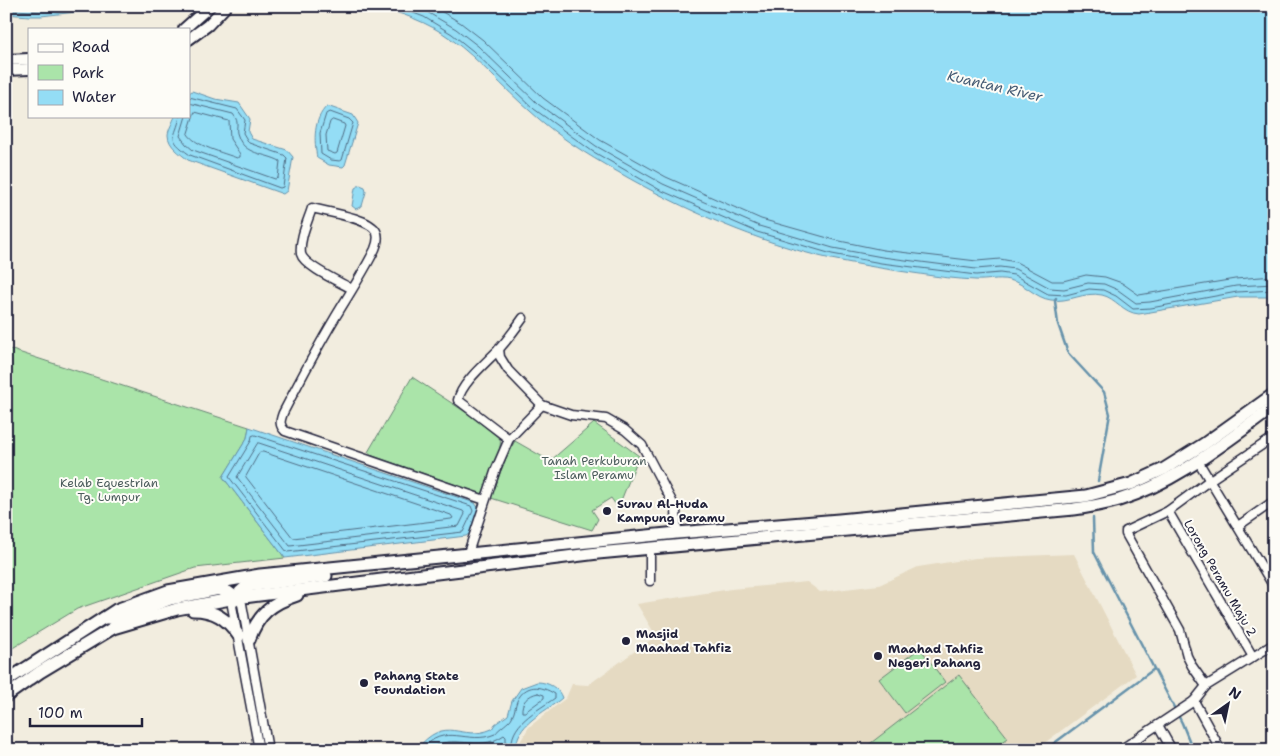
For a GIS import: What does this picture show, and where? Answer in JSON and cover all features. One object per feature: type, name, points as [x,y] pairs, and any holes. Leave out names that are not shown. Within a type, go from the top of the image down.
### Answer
[{"type":"highway","points":[[6,696],[40,672],[113,628],[177,609],[236,598],[598,552],[970,519],[1087,501],[1114,487],[1131,484],[1164,469],[1204,444],[1274,394]]},
{"type":"highway","points":[[6,681],[116,610],[168,591],[260,575],[467,556],[677,533],[1119,500],[1153,487],[1198,461],[1274,407]]},
{"type":"highway","points":[[236,598],[247,586],[339,574],[351,566]]},
{"type":"highway","points":[[177,609],[214,613],[230,623],[244,638],[253,630],[269,608],[281,600],[320,587]]},
{"type":"highway","points":[[104,618],[119,618],[170,599],[218,590],[228,592],[236,598]]},
{"type":"highway","points":[[6,674],[30,666]]},
{"type":"main road","points":[[185,28],[210,6]]},
{"type":"main road","points":[[190,38],[208,25],[226,6]]},
{"type":"main road","points":[[6,60],[28,59]]},
{"type":"main road","points":[[6,70],[28,69]]},
{"type":"street","points":[[352,289],[311,266],[303,259],[301,252],[303,237],[312,208],[361,220],[371,226],[377,232],[376,248],[283,413],[280,422],[281,427],[285,431],[485,500]]},
{"type":"street","points":[[509,439],[458,400],[459,394],[480,368],[499,349],[523,318]]},
{"type":"street","points":[[499,349],[500,357],[508,370],[542,405],[571,415],[606,419],[637,439],[646,451],[673,500],[678,515],[677,533]]},
{"type":"street","points":[[467,556],[496,469],[509,439],[542,405]]},
{"type":"street","points":[[1206,686],[1192,666],[1187,656],[1180,630],[1126,531],[1168,511],[1274,437]]},
{"type":"street","points":[[1198,461],[1274,587]]},
{"type":"street","points":[[1238,526],[1274,501]]},
{"type":"street","name":"Lorong Peramu Maju 2","points":[[1168,511],[1253,657]]},
{"type":"street","points":[[650,548],[650,581]]},
{"type":"street","points":[[236,598],[242,604],[244,638],[259,750]]},
{"type":"street","points":[[244,638],[268,750]]},
{"type":"street","points":[[1120,750],[1194,701],[1206,686],[1274,644]]},
{"type":"street","points":[[1194,701],[1221,750]]},
{"type":"street","points":[[1158,725],[1172,750]]},
{"type":"shaded area","name":"Maahad Tahfiz Negeri Pahang","points":[[1074,554],[1136,675],[1035,750],[521,750],[520,742],[529,727],[566,698],[572,684],[588,685],[656,636],[637,604],[731,589],[807,582],[820,592],[879,585],[918,567],[976,558]]},
{"type":"green space","name":"Kelab Equestrian Tg. Lumpur","points":[[6,348],[249,427],[247,438],[223,477],[285,558],[195,568],[77,609],[6,652]]},
{"type":"green space","points":[[412,377],[473,417],[500,439],[497,459],[482,494],[373,456],[368,452]]},
{"type":"green space","name":"Tanah Perkuburan Islam Peramu","points":[[594,423],[639,456],[618,508],[611,498],[592,510],[598,519],[592,530],[491,498],[507,454],[515,441],[550,461]]},
{"type":"green space","points":[[920,648],[945,682],[905,713],[879,679]]},
{"type":"green space","points":[[959,675],[1008,738],[992,750],[871,750],[867,746]]},
{"type":"water","points":[[6,6],[128,6],[29,16],[6,14]]},
{"type":"water","name":"Kuantan River","points":[[372,6],[1274,6],[1274,295],[1267,297],[1238,297],[1139,314],[1128,311],[1102,295],[1095,294],[1064,300],[1051,300],[1045,299],[1020,284],[1009,280],[961,279],[898,271],[831,259],[776,244],[695,212],[606,165],[550,128],[462,47],[442,33],[413,18]]},
{"type":"water","points":[[192,91],[215,99],[239,103],[250,119],[248,132],[252,139],[287,150],[293,157],[287,191],[283,194],[188,160],[175,149],[170,143],[169,131],[174,118],[190,118],[190,92]]},
{"type":"water","points":[[327,106],[353,115],[358,123],[343,167],[329,165],[317,158],[315,137],[317,124]]},
{"type":"water","points":[[360,185],[365,187],[366,192],[362,206],[356,209],[352,206],[355,188]]},
{"type":"water","points":[[249,427],[475,503],[479,509],[469,534],[466,536],[285,558],[223,477],[247,438]]},
{"type":"water","points":[[537,682],[552,686],[561,694],[562,698],[525,726],[517,741],[517,750],[416,750],[427,739],[445,730],[471,733],[492,729],[495,724],[508,715],[512,701],[521,688]]},
{"type":"waterway","points":[[1056,298],[1058,324],[1068,353],[1104,392],[1110,414],[1098,481]]},
{"type":"waterway","points":[[1093,518],[1094,552],[1182,723],[1193,750]]},
{"type":"waterway","points":[[1045,750],[1154,669]]},
{"type":"place","name":"Surau Al-Huda Kampung Peramu","points":[[607,511]]},
{"type":"place","name":"Masjid Maahad Tahfiz","points":[[626,641]]},
{"type":"place","name":"Maahad Tahfiz Negeri Pahang","points":[[878,656]]},
{"type":"place","name":"Pahang State Foundation","points":[[364,683]]}]
